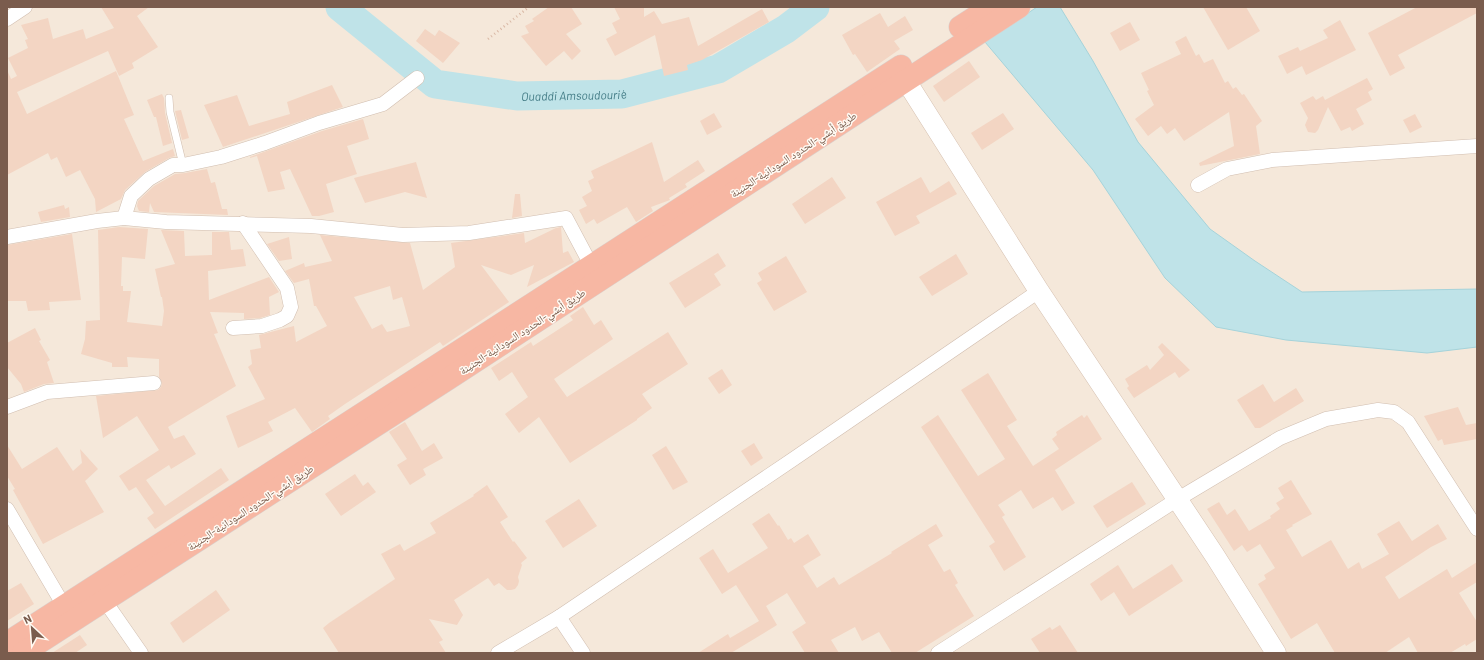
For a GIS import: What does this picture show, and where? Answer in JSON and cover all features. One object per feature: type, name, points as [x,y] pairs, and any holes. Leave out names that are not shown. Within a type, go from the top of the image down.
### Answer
[{"type":"highway","points":[[445,370],[591,265],[902,74],[991,7]]},
{"type":"highway","name":"طريق أبشي-الحدود السودانية-الجنينة","points":[[23,653],[99,594],[902,74],[1019,7]]},
{"type":"highway","points":[[7,643],[64,606],[99,594]]},
{"type":"street","points":[[7,18],[25,7]]},
{"type":"street","points":[[902,74],[1039,291],[1178,499],[1276,653]]},
{"type":"street","points":[[124,218],[131,196],[149,180],[173,165],[183,165],[220,157],[265,144],[319,123],[383,104],[417,78]]},
{"type":"street","points":[[1198,185],[1227,169],[1272,160],[1477,146]]},
{"type":"street","points":[[7,237],[124,218],[166,222],[311,226],[403,235],[469,233],[566,218],[591,265]]},
{"type":"street","points":[[233,328],[262,326],[280,320],[287,316],[291,307],[287,288],[243,223]]},
{"type":"street","points":[[498,653],[559,617],[799,456],[1039,291]]},
{"type":"street","points":[[7,407],[47,392],[154,383]]},
{"type":"street","points":[[938,653],[1178,499],[1280,438],[1326,419],[1378,410],[1394,412],[1408,422],[1477,529]]},
{"type":"street","points":[[7,509],[64,606]]},
{"type":"street","points":[[99,594],[141,653]]},
{"type":"street","points":[[559,617],[583,653]]},
{"type":"lane","points":[[169,98],[171,116],[183,165]]},
{"type":"path","points":[[488,38],[530,7]]},
{"type":"shaded area","points":[[7,7],[1477,7],[1477,653],[7,653]]},
{"type":"water","points":[[1037,7],[1060,7],[1093,61],[1138,142],[1210,229],[1302,292],[1477,289],[1477,347],[1427,353],[1286,340],[1216,327],[1165,278],[1093,170],[985,42]]},
{"type":"building","points":[[101,7],[149,7],[137,16],[158,47],[132,63],[134,68],[119,76],[108,51],[17,92],[27,114],[116,71],[134,115],[124,119],[143,161],[173,149],[175,156],[145,172],[125,190],[121,199],[96,212],[95,199],[80,170],[66,177],[57,157],[51,160],[48,153],[7,175],[7,70],[11,79],[17,76],[8,58],[28,48],[25,40],[28,39],[21,25],[48,18],[53,39],[83,29],[86,39],[114,28]]},
{"type":"building","points":[[549,7],[571,7],[582,24],[566,34],[581,51],[572,60],[564,51],[546,66],[521,36],[529,33],[525,26],[534,21],[532,19]]},
{"type":"building","points":[[614,7],[644,7],[644,17],[654,11],[662,24],[689,17],[698,46],[762,9],[769,22],[702,60],[687,65],[688,70],[664,76],[655,35],[615,56],[606,39],[617,33],[612,23],[620,19]]},
{"type":"building","points":[[1203,7],[1246,7],[1260,31],[1228,50]]},
{"type":"building","points":[[1417,7],[1477,7],[1477,13],[1398,55],[1405,68],[1390,76],[1368,33]]},
{"type":"building","points":[[880,13],[888,27],[905,16],[913,30],[894,41],[900,49],[867,72],[855,54],[853,55],[842,35]]},
{"type":"building","points":[[1340,20],[1356,50],[1306,75],[1302,66],[1287,74],[1278,56],[1298,47],[1300,51],[1328,38],[1323,30]]},
{"type":"building","points":[[1130,22],[1140,40],[1120,51],[1110,33]]},
{"type":"building","points":[[425,29],[435,36],[439,30],[460,43],[443,63],[416,41]]},
{"type":"building","points":[[1186,36],[1196,56],[1199,54],[1204,63],[1213,59],[1225,83],[1228,81],[1233,89],[1236,87],[1242,95],[1244,94],[1262,121],[1256,126],[1260,154],[1200,166],[1199,163],[1234,146],[1229,112],[1184,141],[1175,128],[1167,134],[1161,126],[1148,136],[1135,119],[1154,105],[1147,91],[1149,90],[1141,73],[1181,54],[1175,42]]},
{"type":"building","points":[[969,61],[980,77],[944,102],[933,86]]},
{"type":"building","points":[[1367,78],[1373,89],[1368,92],[1372,100],[1356,109],[1364,124],[1352,131],[1350,127],[1341,131],[1328,107],[1318,130],[1315,133],[1308,132],[1305,125],[1308,118],[1300,103],[1313,96],[1316,100],[1323,96],[1325,100]]},
{"type":"building","points":[[332,85],[343,107],[223,147],[204,105],[237,95],[249,126],[290,114],[287,102]]},
{"type":"building","points":[[162,94],[172,143],[163,146],[156,117],[154,117],[147,100]]},
{"type":"building","points":[[181,110],[189,138],[182,140],[175,111]]},
{"type":"building","points":[[714,113],[722,127],[707,135],[700,121]]},
{"type":"building","points":[[1003,113],[1014,129],[982,150],[971,133]]},
{"type":"building","points":[[1415,114],[1422,127],[1410,133],[1403,120]]},
{"type":"building","points":[[363,119],[369,139],[347,146],[357,174],[326,184],[334,212],[319,216],[312,216],[290,169],[280,172],[285,189],[268,192],[257,156],[250,157],[322,131]]},
{"type":"building","points":[[652,142],[664,182],[698,160],[705,171],[685,184],[687,187],[669,198],[670,200],[651,207],[653,211],[636,222],[627,207],[597,224],[594,219],[586,224],[579,210],[587,206],[582,197],[592,191],[588,181],[594,178],[591,171]]},
{"type":"building","points":[[416,162],[427,198],[405,192],[365,203],[354,178]]},
{"type":"building","points":[[207,169],[211,183],[215,182],[222,209],[227,209],[228,215],[154,212],[150,203],[149,212],[139,211],[137,206],[138,201],[154,186],[175,174]]},
{"type":"building","points":[[832,177],[846,198],[805,224],[792,204]]},
{"type":"building","points":[[921,177],[930,193],[949,181],[957,194],[916,216],[920,223],[895,236],[876,202]]},
{"type":"building","points":[[515,194],[520,194],[522,216],[512,218]]},
{"type":"building","points":[[64,205],[65,209],[69,207],[70,217],[41,222],[38,212]]},
{"type":"building","points":[[119,227],[148,229],[145,259],[122,257],[121,286],[123,286],[123,291],[131,291],[127,322],[162,326],[164,311],[155,269],[175,264],[161,230],[184,231],[185,256],[212,255],[212,232],[229,232],[231,250],[243,249],[246,266],[208,271],[209,300],[269,277],[279,292],[269,297],[270,315],[260,318],[244,319],[244,313],[210,312],[218,333],[214,334],[236,386],[168,427],[174,439],[184,435],[196,454],[171,469],[169,465],[146,480],[165,506],[221,468],[229,480],[155,529],[147,518],[154,513],[136,487],[129,491],[119,476],[159,450],[137,416],[103,438],[96,396],[158,390],[162,383],[159,377],[159,359],[127,357],[128,367],[112,367],[112,363],[81,354],[85,339],[86,321],[100,320],[98,230]]},
{"type":"building","points":[[561,227],[563,253],[568,251],[574,262],[527,287],[534,265],[511,275],[481,265],[509,302],[443,346],[440,342],[345,404],[328,416],[330,419],[312,432],[295,408],[268,422],[273,431],[238,448],[226,416],[265,399],[248,367],[252,364],[250,350],[261,348],[259,335],[294,326],[296,342],[327,326],[316,306],[314,306],[309,279],[294,283],[285,271],[304,263],[305,267],[332,261],[320,235],[410,243],[423,290],[455,267],[451,243],[524,233],[525,243]],"holes":[[[390,286],[393,300],[402,297],[410,326],[387,332],[382,324],[372,329],[354,297]]]},
{"type":"building","points":[[72,234],[81,300],[49,302],[50,310],[28,311],[26,301],[7,301],[7,245]]},
{"type":"building","points":[[289,237],[292,259],[279,261],[267,244]]},
{"type":"building","points":[[718,253],[726,266],[714,274],[721,285],[685,308],[669,283]]},
{"type":"building","points":[[956,254],[968,274],[932,296],[919,277]]},
{"type":"building","points":[[786,256],[807,292],[774,311],[757,283],[762,280],[758,273]]},
{"type":"building","points":[[583,307],[594,325],[601,320],[613,339],[554,379],[567,397],[668,332],[688,364],[642,394],[652,408],[637,420],[570,463],[539,417],[519,433],[505,414],[528,397],[512,372],[499,381],[491,368],[531,342],[533,346],[573,320],[570,316]]},
{"type":"building","points":[[35,328],[41,340],[39,341],[50,360],[47,362],[54,383],[44,384],[24,392],[21,384],[7,367],[7,343]]},
{"type":"building","points":[[1162,343],[1190,370],[1179,378],[1175,372],[1134,398],[1127,388],[1129,386],[1125,379],[1147,365],[1150,370],[1164,355],[1158,347]]},
{"type":"building","points":[[722,369],[732,385],[719,394],[708,378]]},
{"type":"building","points":[[988,373],[1017,420],[1007,426],[1033,466],[1059,449],[1052,439],[1057,435],[1056,432],[1082,415],[1084,418],[1087,415],[1102,439],[1055,470],[1075,503],[1062,511],[1053,497],[1033,509],[1021,490],[998,505],[1005,515],[1002,517],[1026,557],[1004,571],[989,546],[995,542],[921,427],[938,415],[978,476],[1005,459],[961,390]]},
{"type":"building","points":[[1263,384],[1274,402],[1296,388],[1304,401],[1260,428],[1255,428],[1237,400]]},
{"type":"building","points":[[1458,407],[1466,425],[1477,423],[1477,439],[1444,445],[1442,439],[1438,441],[1424,416]]},
{"type":"building","points":[[405,422],[422,451],[434,443],[443,458],[423,469],[426,475],[410,485],[397,465],[407,459],[389,432]]},
{"type":"building","points":[[754,443],[763,458],[751,466],[741,451]]},
{"type":"building","points":[[7,445],[22,469],[57,447],[73,471],[82,463],[80,449],[98,469],[85,481],[104,512],[43,544],[13,490],[15,489],[7,476]]},
{"type":"building","points":[[666,446],[688,482],[673,490],[652,455]]},
{"type":"building","points":[[355,474],[363,486],[368,482],[376,492],[341,516],[325,494]]},
{"type":"building","points":[[1291,480],[1312,514],[1286,530],[1302,557],[1331,540],[1348,569],[1359,562],[1362,569],[1389,554],[1377,534],[1399,521],[1412,541],[1438,524],[1447,539],[1431,547],[1385,577],[1399,599],[1447,569],[1452,578],[1477,562],[1477,582],[1459,593],[1477,622],[1477,639],[1450,653],[1418,653],[1409,637],[1385,653],[1335,653],[1317,623],[1291,639],[1258,584],[1266,579],[1264,575],[1275,568],[1260,544],[1247,552],[1242,545],[1234,551],[1207,509],[1219,502],[1227,515],[1235,509],[1249,531],[1271,518],[1270,516],[1280,509],[1276,503],[1284,498],[1278,488]]},
{"type":"building","points":[[1132,482],[1146,504],[1107,528],[1093,506]]},
{"type":"building","points":[[487,485],[508,517],[500,522],[513,542],[514,541],[527,558],[521,563],[522,565],[518,577],[519,581],[515,589],[507,590],[499,583],[494,586],[488,578],[454,600],[463,615],[457,625],[429,619],[443,640],[439,642],[446,653],[339,653],[323,628],[395,579],[381,554],[400,544],[404,551],[436,533],[430,523],[474,496],[473,495]]},
{"type":"building","points":[[579,499],[597,526],[563,548],[545,521]]},
{"type":"building","points":[[769,513],[778,526],[779,525],[788,540],[791,538],[794,543],[808,534],[821,555],[803,566],[817,588],[834,577],[839,585],[936,524],[943,536],[928,545],[944,572],[950,569],[958,583],[955,585],[974,616],[915,653],[892,653],[879,632],[862,641],[855,627],[831,640],[839,653],[805,653],[792,632],[806,623],[787,593],[766,606],[777,625],[731,653],[698,653],[728,634],[730,638],[759,621],[736,585],[722,594],[699,558],[713,549],[728,573],[768,548],[752,524]]},
{"type":"building","points":[[1172,564],[1183,581],[1129,616],[1114,592],[1101,601],[1090,584],[1118,565],[1133,589]]},
{"type":"building","points":[[21,583],[34,604],[7,621],[7,591]]},
{"type":"building","points":[[216,590],[230,610],[183,643],[170,623]]},
{"type":"building","points":[[1060,625],[1078,653],[1040,653],[1031,639],[1050,627],[1052,630]]},
{"type":"building","points":[[80,635],[87,645],[75,653],[52,653]]},
{"type":"waterway","name":"Ouaddi Amsoudourié","points":[[340,7],[435,84],[517,96],[622,94],[718,69],[786,29],[815,7]]}]
